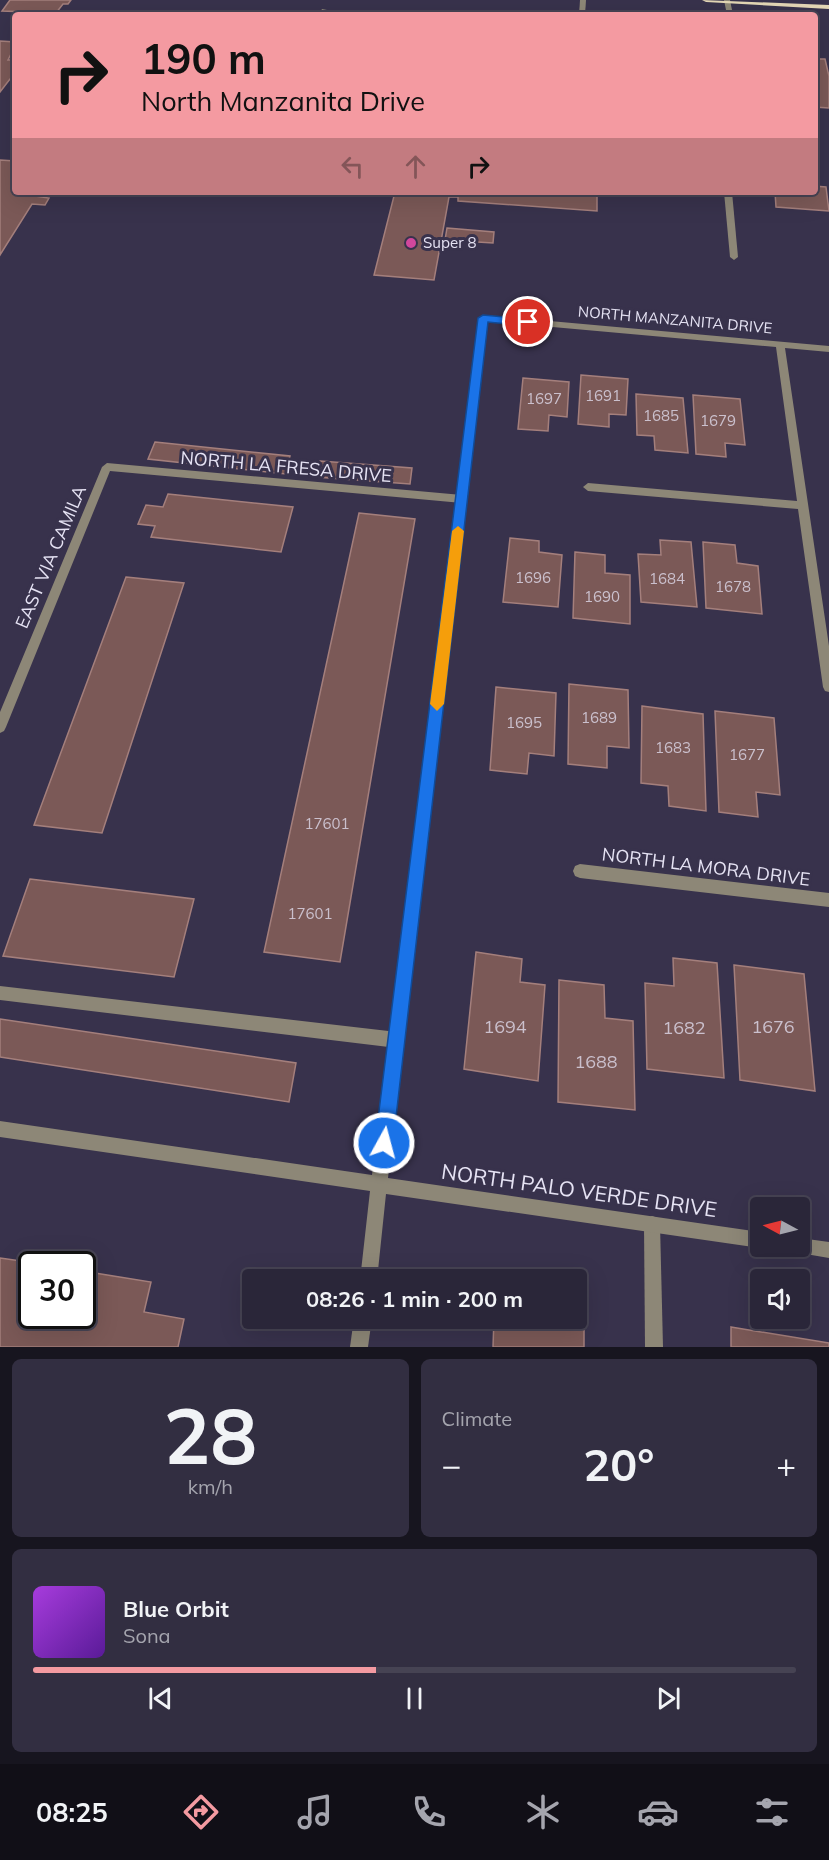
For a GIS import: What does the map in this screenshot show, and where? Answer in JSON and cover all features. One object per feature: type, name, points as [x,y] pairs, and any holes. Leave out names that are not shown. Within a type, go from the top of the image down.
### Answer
[{"type":"main road","points":[[706,0],[829,7]]},
{"type":"street","points":[[728,195],[734,257]]},
{"type":"street","name":"NORTH MANZANITA DRIVE","points":[[462,499],[483,318],[829,349]]},
{"type":"street","points":[[780,345],[829,687]]},
{"type":"street","name":"NORTH LA FRESA DRIVE","points":[[107,468],[462,499]]},
{"type":"street","name":"EAST VIA CAMILA","points":[[0,727],[107,468]]},
{"type":"street","points":[[588,487],[802,505]]},
{"type":"street","points":[[369,1269],[462,499]]},
{"type":"street","name":"NORTH LA MORA DRIVE","points":[[580,870],[829,900]]},
{"type":"street","points":[[0,993],[396,1040]]},
{"type":"street","name":"NORTH PALO VERDE DRIVE","points":[[0,1129],[750,1239]]},
{"type":"street","points":[[652,1224],[654,1347]]},
{"type":"street","points":[[810,1247],[829,1250]]},
{"type":"street","points":[[359,1347],[361,1329]]},
{"type":"building","points":[[10,0],[71,0],[68,4],[63,4],[57,12],[2,11]]},
{"type":"building","points":[[0,41],[12,42],[12,52],[8,60],[12,60],[12,79],[0,92]]},
{"type":"building","points":[[818,59],[825,59],[829,76],[829,108],[818,107]]},
{"type":"building","points":[[0,160],[12,161],[12,195],[34,195],[49,198],[45,205],[32,204],[0,255]]},
{"type":"building","points":[[818,186],[826,187],[829,211],[776,207],[775,195],[818,195]]},
{"type":"building","name":"Super 8","points":[[394,195],[597,195],[597,211],[458,201],[458,197],[449,197],[434,280],[374,275]]},
{"type":"building","points":[[447,228],[494,232],[493,243],[445,240]]},
{"type":"building","points":[[581,375],[628,379],[626,415],[609,414],[609,427],[578,424]]},
{"type":"building","points":[[523,378],[569,382],[567,417],[549,415],[548,431],[518,429]]},
{"type":"building","points":[[636,394],[683,398],[688,453],[655,450],[654,436],[637,435]]},
{"type":"building","points":[[693,395],[740,399],[745,445],[725,443],[726,457],[696,454]]},
{"type":"building","points":[[155,442],[290,456],[286,474],[148,459]]},
{"type":"building","points":[[320,461],[412,468],[410,484],[316,477]]},
{"type":"building","points":[[168,494],[293,507],[281,552],[151,537],[155,526],[138,524],[146,505],[163,507]]},
{"type":"building","points":[[359,513],[415,519],[340,962],[264,952]]},
{"type":"building","points":[[510,538],[539,541],[539,552],[562,555],[558,607],[503,602]]},
{"type":"building","points":[[660,540],[691,542],[697,607],[641,602],[638,554],[661,555]]},
{"type":"building","points":[[703,542],[735,545],[737,563],[758,566],[762,614],[706,608]]},
{"type":"building","points":[[575,552],[605,555],[605,573],[630,575],[630,624],[573,618]]},
{"type":"building","points":[[126,577],[184,583],[102,833],[34,825]]},
{"type":"building","points":[[569,684],[628,690],[629,748],[607,746],[607,768],[568,764]]},
{"type":"building","points":[[496,687],[556,693],[554,756],[529,753],[527,774],[490,770]]},
{"type":"building","points":[[642,706],[703,714],[706,811],[669,806],[668,786],[641,783]]},
{"type":"building","points":[[715,711],[774,718],[780,795],[756,792],[758,817],[719,812]]},
{"type":"building","points":[[30,879],[194,899],[174,977],[3,956]]},
{"type":"building","points":[[476,952],[522,959],[520,982],[545,985],[538,1081],[464,1069]]},
{"type":"building","points":[[673,958],[717,963],[724,1078],[647,1069],[645,983],[674,986]]},
{"type":"building","points":[[734,965],[804,974],[815,1091],[740,1080]]},
{"type":"building","points":[[559,980],[604,985],[605,1018],[633,1021],[635,1110],[558,1102]]},
{"type":"building","points":[[0,1019],[296,1063],[289,1102],[0,1057]]},
{"type":"building","points":[[0,1258],[18,1261],[18,1329],[96,1329],[96,1273],[151,1282],[144,1312],[184,1319],[178,1347],[0,1347]]},
{"type":"building","points":[[731,1327],[829,1343],[829,1347],[731,1347]]},
{"type":"building","points":[[494,1329],[584,1329],[584,1347],[493,1347]]},
{"type":"slow traffic","points":[[437,704],[458,531]]},
{"type":"place","name":"Super 8","points":[[411,243]]},
{"type":"route","points":[[384,1143],[483,318],[528,322]]}]
